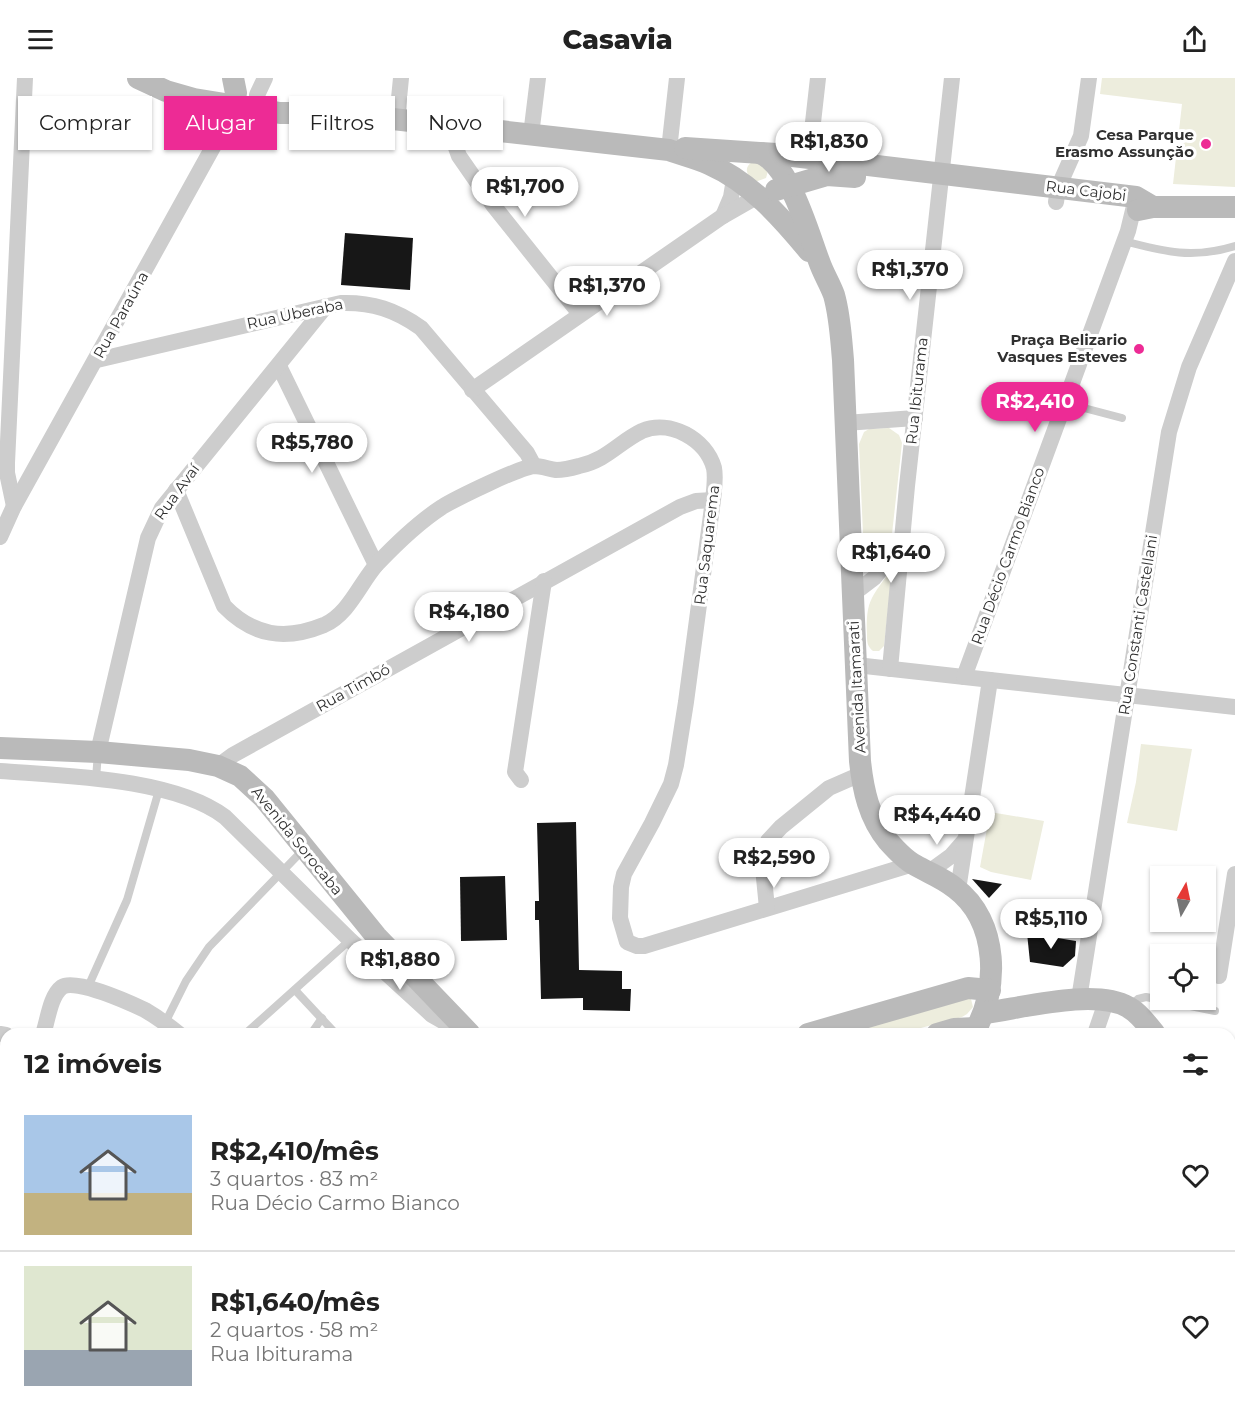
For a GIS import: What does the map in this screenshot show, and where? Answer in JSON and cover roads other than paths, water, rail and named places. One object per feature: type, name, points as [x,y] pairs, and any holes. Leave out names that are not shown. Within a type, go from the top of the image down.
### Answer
[{"type":"main road","points":[[138,78],[150,85],[182,96],[245,90]]},
{"type":"main road","points":[[156,78],[190,86],[245,90],[289,114],[339,113],[407,121]]},
{"type":"main road","points":[[503,132],[669,150],[710,164],[734,179],[738,163],[755,153]]},
{"type":"main road","points":[[669,150],[690,147],[755,153],[769,158],[791,179],[808,173],[809,158]]},
{"type":"main road","name":"Rua Cajobi","points":[[755,153],[809,158],[940,181],[1141,205],[1235,207]]},
{"type":"main road","name":"Rua Cajobi","points":[[758,196],[791,179],[835,175],[940,181]]},
{"type":"main road","name":"Avenida Itamarati","points":[[734,179],[776,211],[819,263]]},
{"type":"main road","name":"Avenida Itamarati","points":[[791,179],[819,263],[833,294],[838,314],[843,360],[861,774],[870,810],[887,840],[921,868],[958,890],[986,931],[990,948],[990,990],[978,1025]]},
{"type":"main road","name":"Avenida Sorocaba","points":[[0,748],[98,752],[189,760],[218,766],[240,776],[255,787],[376,936],[462,1028]]},
{"type":"main road","points":[[829,1028],[968,988],[990,990]]},
{"type":"main road","points":[[960,1028],[1079,999],[1107,999],[1128,1007],[1149,1028]]},
{"type":"street","points":[[14,506],[7,463],[25,78]]},
{"type":"street","points":[[397,120],[401,78]]},
{"type":"street","points":[[531,135],[538,78]]},
{"type":"street","points":[[669,150],[677,78]]},
{"type":"street","points":[[809,158],[818,78]]},
{"type":"street","name":"Rua Ibiturama","points":[[890,669],[952,78]]},
{"type":"street","points":[[1057,195],[1081,136],[1089,78]]},
{"type":"street","name":"Rua Paraúna","points":[[0,537],[14,506],[245,90]]},
{"type":"street","points":[[457,150],[493,205],[580,315]]},
{"type":"street","points":[[723,216],[731,196],[734,179]]},
{"type":"street","points":[[472,390],[723,216],[758,196]]},
{"type":"street","name":"Rua Décio Carmo Bianco","points":[[964,677],[1124,241],[1141,205]]},
{"type":"street","name":"Rua Constanti Castellani","points":[[1079,999],[1169,432],[1189,367],[1235,261]]},
{"type":"street","name":"Rua Uberaba","points":[[96,360],[326,306],[359,302],[376,305],[401,315],[421,328],[527,453],[534,466]]},
{"type":"street","name":"Rua Avaí","points":[[98,752],[148,538],[162,508],[326,306]]},
{"type":"street","points":[[279,366],[376,566]]},
{"type":"street","points":[[845,423],[915,418]]},
{"type":"street","name":"Rua Saquarema","points":[[176,490],[224,606],[236,618],[255,629],[274,635],[298,633],[326,624],[352,601],[376,566],[412,531],[443,507],[520,470],[534,466],[558,470],[600,459],[640,432],[661,427],[674,429],[691,437],[703,447],[709,456],[715,477],[686,702],[671,784],[624,874],[621,886],[620,918],[627,942],[631,945],[644,946],[767,909]]},
{"type":"street","name":"Rua Timbó","points":[[218,766],[233,755],[680,507],[696,501],[713,500]]},
{"type":"street","points":[[853,594],[874,578],[902,544]]},
{"type":"street","points":[[521,780],[515,772],[544,581]]},
{"type":"street","points":[[856,665],[1235,707]]},
{"type":"street","points":[[958,890],[990,680]]},
{"type":"street","name":"Avenida Sorocaba","points":[[0,771],[96,779],[159,790],[188,797],[216,810],[350,940],[432,1015],[457,1028]]},
{"type":"street","points":[[861,774],[829,788],[781,827],[768,841],[762,858],[767,909],[921,868],[951,856],[965,839]]},
{"type":"street","points":[[1219,976],[1235,874]]},
{"type":"street","points":[[45,1028],[57,992],[67,985],[88,987],[133,1005],[171,1028]]},
{"type":"street","points":[[1097,1028],[1107,999]]},
{"type":"lane","points":[[1124,241],[1163,251],[1190,254],[1213,253],[1235,246]]},
{"type":"lane","points":[[1065,403],[1122,418]]},
{"type":"lane","points":[[96,779],[98,752]]},
{"type":"lane","points":[[88,987],[127,900],[159,790]]},
{"type":"lane","points":[[165,1023],[186,981],[208,947],[304,849]]},
{"type":"lane","points":[[252,1028],[350,940]]},
{"type":"lane","points":[[295,990],[331,1028]]},
{"type":"lane","points":[[1128,1007],[1138,999],[1146,997],[1215,1011]]},
{"type":"lane","points":[[315,1028],[322,1018]]},
{"type":"place","name":"Cesa Parque Erasmo Assunçăo","points":[[1206,144]]},
{"type":"place","name":"Praça Belizario Vasques Esteves","points":[[1139,349]]}]
